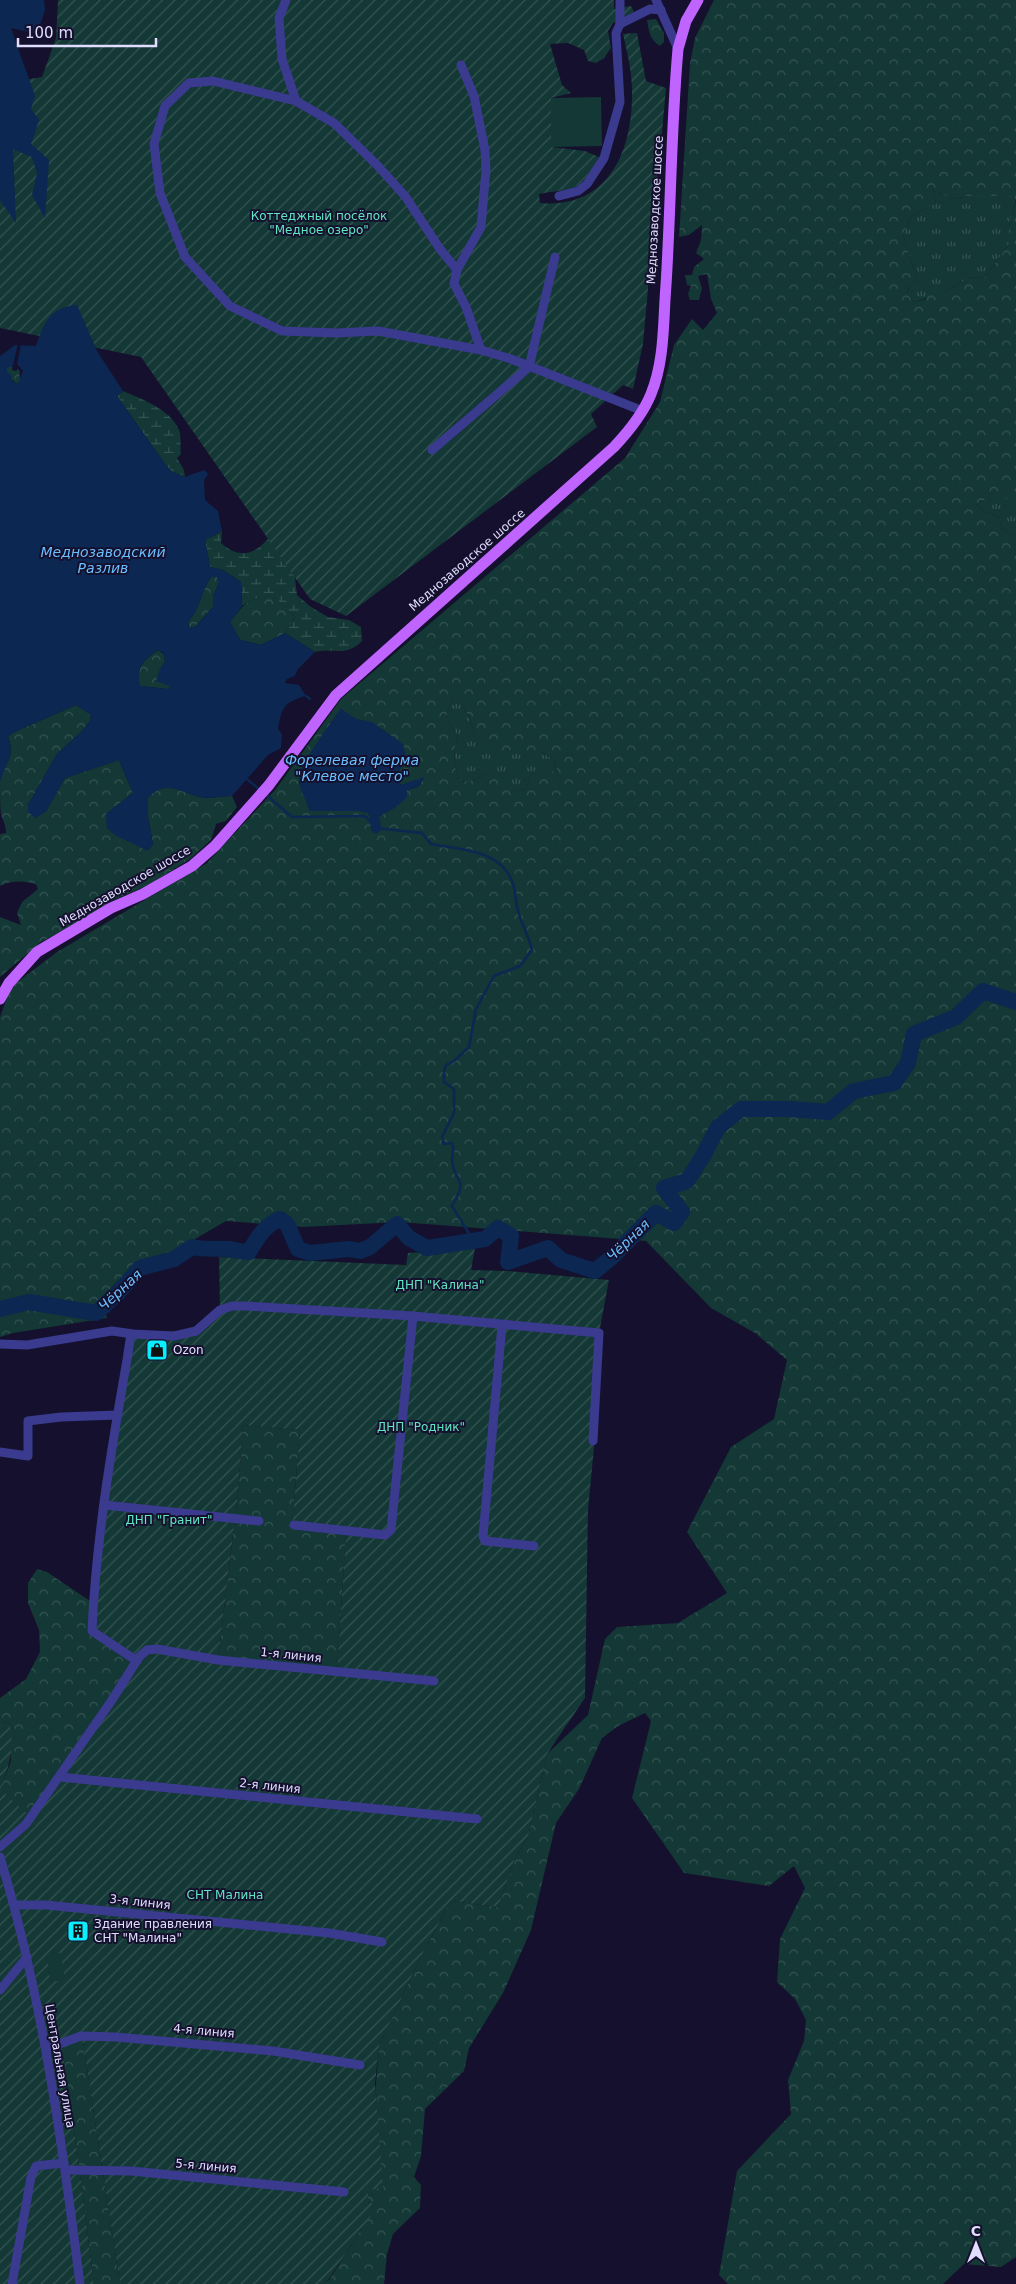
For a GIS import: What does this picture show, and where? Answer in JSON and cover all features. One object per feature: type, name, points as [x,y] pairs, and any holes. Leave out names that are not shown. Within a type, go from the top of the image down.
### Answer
[{"type":"main road","name":"Меднозаводское шоссе","points":[[0,999],[9,983],[37,952],[111,908],[143,894],[192,866],[215,846],[269,786],[336,695],[614,447],[631,429],[651,394],[662,346],[678,48],[686,21],[698,0]]},
{"type":"street","points":[[286,0],[279,18],[282,59],[296,101]]},
{"type":"street","points":[[559,196],[578,191],[587,184],[604,158],[620,102],[616,33],[620,24],[620,0]]},
{"type":"street","points":[[656,0],[678,48]]},
{"type":"street","points":[[620,24],[650,9],[661,10]]},
{"type":"street","points":[[461,65],[474,96],[485,150],[486,170],[481,227],[457,270],[454,284],[466,307],[481,350]]},
{"type":"street","points":[[457,270],[440,249],[404,196],[377,165],[334,123],[296,101],[213,81],[189,83],[165,106],[154,144],[160,193],[185,257],[230,306],[282,331],[336,333],[378,331],[481,350],[511,359],[642,411]]},
{"type":"street","points":[[432,450],[529,367],[555,257]]},
{"type":"street","points":[[0,1344],[27,1346],[112,1330],[131,1334],[174,1336],[196,1331],[220,1310],[232,1306],[413,1316],[599,1334],[593,1442]]},
{"type":"street","points":[[294,1525],[384,1534],[391,1530],[413,1316]]},
{"type":"street","points":[[502,1325],[483,1536],[486,1541],[534,1546]]},
{"type":"street","points":[[0,1847],[26,1824],[60,1777],[137,1661],[92,1631],[104,1505],[131,1334]]},
{"type":"street","points":[[0,1452],[28,1456],[28,1422],[61,1417],[118,1415]]},
{"type":"street","points":[[104,1505],[259,1521]]},
{"type":"street","name":"1-я линия","points":[[137,1661],[147,1650],[157,1649],[218,1660],[434,1681]]},
{"type":"street","name":"2-я линия","points":[[60,1777],[477,1819]]},
{"type":"street","name":"Центральная улица","points":[[0,1856],[15,1905],[46,2049],[65,2167],[80,2284]]},
{"type":"street","name":"3-я линия","points":[[15,1905],[46,1905],[329,1933],[382,1942]]},
{"type":"street","points":[[0,1990],[27,1957]]},
{"type":"street","name":"4-я линия","points":[[46,2049],[81,2036],[116,2037],[265,2050],[360,2065]]},
{"type":"street","name":"5-я линия","points":[[12,2284],[31,2177],[36,2166],[131,2171],[344,2192]]},
{"type":"green space","name":"Коттеджный посёлок \"Медное озеро\"","points":[[58,0],[614,0],[614,9],[631,6],[634,12],[613,23],[608,31],[611,48],[604,58],[596,63],[588,61],[584,50],[568,43],[550,44],[562,85],[571,93],[551,98],[551,147],[585,151],[599,157],[586,177],[575,187],[539,194],[540,203],[564,202],[584,196],[600,186],[612,171],[622,154],[628,134],[631,113],[631,77],[623,34],[637,33],[646,81],[666,88],[643,344],[633,389],[623,385],[591,414],[597,427],[346,616],[310,599],[141,357],[0,328],[0,84],[42,77],[56,38]]},
{"type":"green space","points":[[714,0],[1016,0],[1016,201],[1013,196],[968,196],[953,199],[933,190],[936,203],[911,216],[903,235],[917,280],[909,286],[907,293],[914,302],[926,299],[930,289],[945,292],[969,278],[985,277],[1009,244],[1009,226],[1016,202],[1016,498],[987,499],[977,504],[985,512],[998,516],[1003,530],[1016,537],[1016,2257],[1001,2267],[964,2264],[943,2284],[728,2284],[719,2275],[737,2171],[791,2114],[788,2080],[804,2041],[806,2020],[795,1999],[777,1982],[780,1939],[805,1888],[794,1866],[769,1886],[684,1873],[632,1798],[651,1721],[645,1713],[618,1726],[602,1738],[579,1789],[556,1823],[531,1930],[503,1993],[469,2048],[464,2071],[425,2109],[421,2156],[414,2177],[421,2185],[420,2208],[393,2234],[387,2254],[384,2284],[322,2284],[329,2280],[377,2205],[368,2202],[367,2196],[379,2046],[421,1956],[451,1901],[498,1907],[515,1858],[528,1837],[547,1754],[588,1715],[605,1639],[617,1627],[678,1623],[727,1593],[687,1532],[731,1447],[774,1419],[787,1360],[755,1333],[711,1308],[646,1241],[400,1222],[303,1227],[226,1221],[176,1250],[136,1263],[102,1297],[107,1318],[13,1333],[0,1337],[0,1017],[11,987],[57,952],[207,863],[276,789],[341,699],[625,458],[660,402],[674,345],[692,319],[703,330],[717,313],[711,299],[707,274],[698,276],[702,288],[699,300],[690,300],[688,294],[691,286],[687,285],[685,275],[692,275],[694,267],[704,259],[696,253],[701,240],[702,225],[689,235],[679,237],[690,63],[695,38]],"holes":[[[453,692],[466,711],[475,734],[486,748],[499,751],[540,751],[554,760],[557,771],[531,774],[526,789],[515,791],[506,773],[487,774],[474,780],[460,782],[454,759],[458,736],[446,718]],[[341,709],[407,760],[393,777],[401,785],[424,778],[418,787],[407,790],[406,797],[380,816],[360,811],[310,811],[299,782],[299,773]]]},
{"type":"green space","points":[[656,19],[664,33],[664,42],[660,46],[649,32],[647,20]]},
{"type":"green space","points":[[601,97],[602,146],[551,147],[551,98]]},
{"type":"green space","points":[[933,190],[953,199],[968,196],[1013,196],[1016,202],[1009,226],[1009,244],[985,277],[969,278],[945,292],[914,302],[907,294],[909,286],[917,280],[903,235],[911,216],[936,203]]},
{"type":"green space","points":[[10,366],[20,370],[20,381],[17,384],[7,373],[6,368]]},
{"type":"green space","points":[[123,391],[164,412],[177,425],[180,433],[181,454],[177,458],[184,470],[185,477],[172,472],[165,464],[117,396]]},
{"type":"green space","points":[[1016,498],[1016,537],[1003,530],[998,516],[985,512],[977,504],[986,499]]},
{"type":"green space","points":[[222,531],[221,543],[229,549],[243,553],[255,550],[273,533],[293,561],[297,595],[311,607],[328,617],[349,620],[361,627],[362,641],[351,649],[315,652],[285,633],[295,617],[277,600],[265,596],[242,606],[241,582],[223,570],[210,567],[205,540]]},
{"type":"green space","points":[[211,577],[218,577],[219,583],[213,596],[213,607],[195,627],[189,628],[188,622]]},
{"type":"green space","points":[[268,595],[283,603],[295,617],[285,633],[261,645],[240,640],[230,622],[238,611],[250,601]]},
{"type":"green space","points":[[158,650],[164,654],[165,662],[160,669],[171,686],[168,689],[139,686],[138,680],[142,665],[148,657]]},
{"type":"green space","points":[[453,691],[466,711],[475,734],[499,751],[540,751],[554,760],[557,772],[531,774],[526,789],[515,791],[510,784],[487,774],[474,780],[460,782],[454,759],[458,736],[446,718]]},
{"type":"green space","points":[[76,705],[90,714],[91,720],[57,754],[28,805],[35,818],[46,811],[65,778],[119,760],[133,793],[106,814],[147,851],[153,844],[148,817],[148,797],[161,789],[173,788],[204,798],[232,796],[237,807],[226,821],[216,824],[211,840],[190,859],[149,885],[111,901],[86,918],[41,942],[0,977],[0,917],[21,925],[17,913],[22,902],[38,889],[36,884],[22,882],[13,882],[0,886],[0,834],[6,833],[1,814],[0,782],[11,751],[8,737],[12,733]]},
{"type":"green space","points":[[475,1248],[471,1270],[507,1271],[609,1280],[599,1333],[594,1448],[588,1510],[585,1698],[547,1754],[528,1837],[515,1858],[498,1907],[451,1901],[421,1956],[379,2046],[375,2084],[383,2188],[368,2190],[368,2202],[378,2205],[328,2280],[322,2284],[120,2284],[83,2042],[62,2048],[94,2284],[0,2284],[0,1725],[9,1722],[12,1739],[9,1763],[1,1787],[6,1795],[31,1817],[136,1661],[92,1631],[93,1603],[131,1333],[196,1331],[220,1310],[219,1257],[406,1265],[408,1253]],"holes":[[[243,1425],[300,1430],[292,1525],[346,1532],[337,1671],[218,1659],[238,1494]]]},
{"type":"green space","points":[[243,1425],[300,1430],[292,1525],[346,1532],[337,1672],[218,1659],[238,1494]]},
{"type":"green space","points":[[37,1569],[47,1572],[93,1603],[136,1661],[28,1815],[5,1795],[1,1787],[11,1761],[9,1722],[0,1725],[0,1698],[26,1679],[40,1652],[39,1630],[28,1603],[28,1583]]},
{"type":"green space","points":[[61,1953],[65,1980],[50,1982],[47,1954]]},
{"type":"green space","points":[[83,2042],[120,2284],[94,2284],[62,2048]]},
{"type":"water","points":[[0,0],[44,0],[45,10],[37,34],[11,28],[35,96],[31,109],[39,120],[31,144],[49,160],[45,218],[32,195],[37,173],[32,157],[13,149],[16,223],[0,200]]},
{"type":"water","name":"Меднозаводский Разлив","points":[[77,305],[97,351],[123,391],[117,396],[165,464],[172,472],[185,477],[204,470],[208,474],[204,480],[205,500],[218,511],[222,531],[205,540],[210,567],[223,570],[241,582],[242,606],[230,622],[240,640],[261,645],[285,633],[315,652],[298,669],[295,676],[287,679],[285,683],[299,685],[306,696],[289,703],[283,710],[278,729],[282,734],[281,748],[268,755],[232,796],[204,798],[173,788],[160,789],[154,792],[148,798],[148,817],[153,844],[148,851],[115,835],[107,828],[106,814],[133,793],[119,760],[65,778],[46,811],[36,818],[28,812],[28,805],[57,754],[91,720],[90,714],[76,705],[12,733],[8,737],[11,749],[10,755],[0,781],[0,356],[15,345],[36,346],[45,323],[49,318],[60,309]],"holes":[[[7,368],[19,370],[20,381],[17,384],[12,381],[11,375],[7,372]],[[211,577],[217,577],[219,583],[213,596],[213,607],[195,627],[189,628],[188,622]],[[158,650],[164,653],[165,662],[160,669],[156,681],[170,686],[168,689],[140,686],[140,669],[144,661]]]},
{"type":"water","name":"Форелевая ферма \"Клевое место\"","points":[[341,709],[356,719],[372,722],[403,744],[407,760],[393,777],[401,785],[425,777],[418,787],[407,790],[407,797],[396,807],[380,816],[360,811],[310,811],[301,789],[299,782],[303,767],[330,723]]},
{"type":"pier","points":[[18,344],[21,344],[17,364],[23,371],[20,378],[18,368],[16,371],[12,370]]},
{"type":"waterway","points":[[306,696],[310,699]]},
{"type":"waterway","points":[[247,779],[261,791]]},
{"type":"waterway","points":[[265,794],[292,817],[365,816],[376,828],[422,833],[431,844],[479,853],[500,864],[508,872],[515,890],[519,915],[532,950],[520,966],[494,976],[476,1009],[469,1047],[454,1061],[446,1065],[444,1072],[444,1082],[454,1089],[454,1113],[442,1137],[444,1144],[452,1143],[453,1168],[460,1185],[460,1190],[452,1206],[473,1240]]},
{"type":"waterway","points":[[372,803],[376,828]]},
{"type":"waterway","name":"Чёрная","points":[[0,1309],[29,1302],[96,1313],[118,1293],[140,1268],[174,1259],[192,1247],[249,1252],[266,1228],[280,1219],[287,1224],[298,1249],[310,1253],[349,1249],[360,1251],[370,1247],[397,1224],[409,1238],[427,1248],[485,1239],[498,1228],[511,1236],[508,1262],[548,1248],[561,1260],[595,1271],[612,1257],[656,1213],[674,1223],[682,1212],[664,1188],[687,1181],[718,1127],[741,1109],[789,1109],[828,1112],[854,1091],[894,1083],[908,1063],[914,1034],[956,1017],[983,991],[1016,1002]]},
{"type":"place","name":"Ozon","points":[[157,1350]]},
{"type":"place","name":"Здание правления СНТ \"Малина\"","points":[[78,1931]]},
{"type":"park label","name":"ДНП \"Калина\"","points":[[440,1285]]},
{"type":"park label","name":"ДНП \"Родник\"","points":[[421,1427]]},
{"type":"park label","name":"ДНП \"Гранит\"","points":[[169,1520]]},
{"type":"park label","name":"СНТ Малина","points":[[225,1895]]}]
